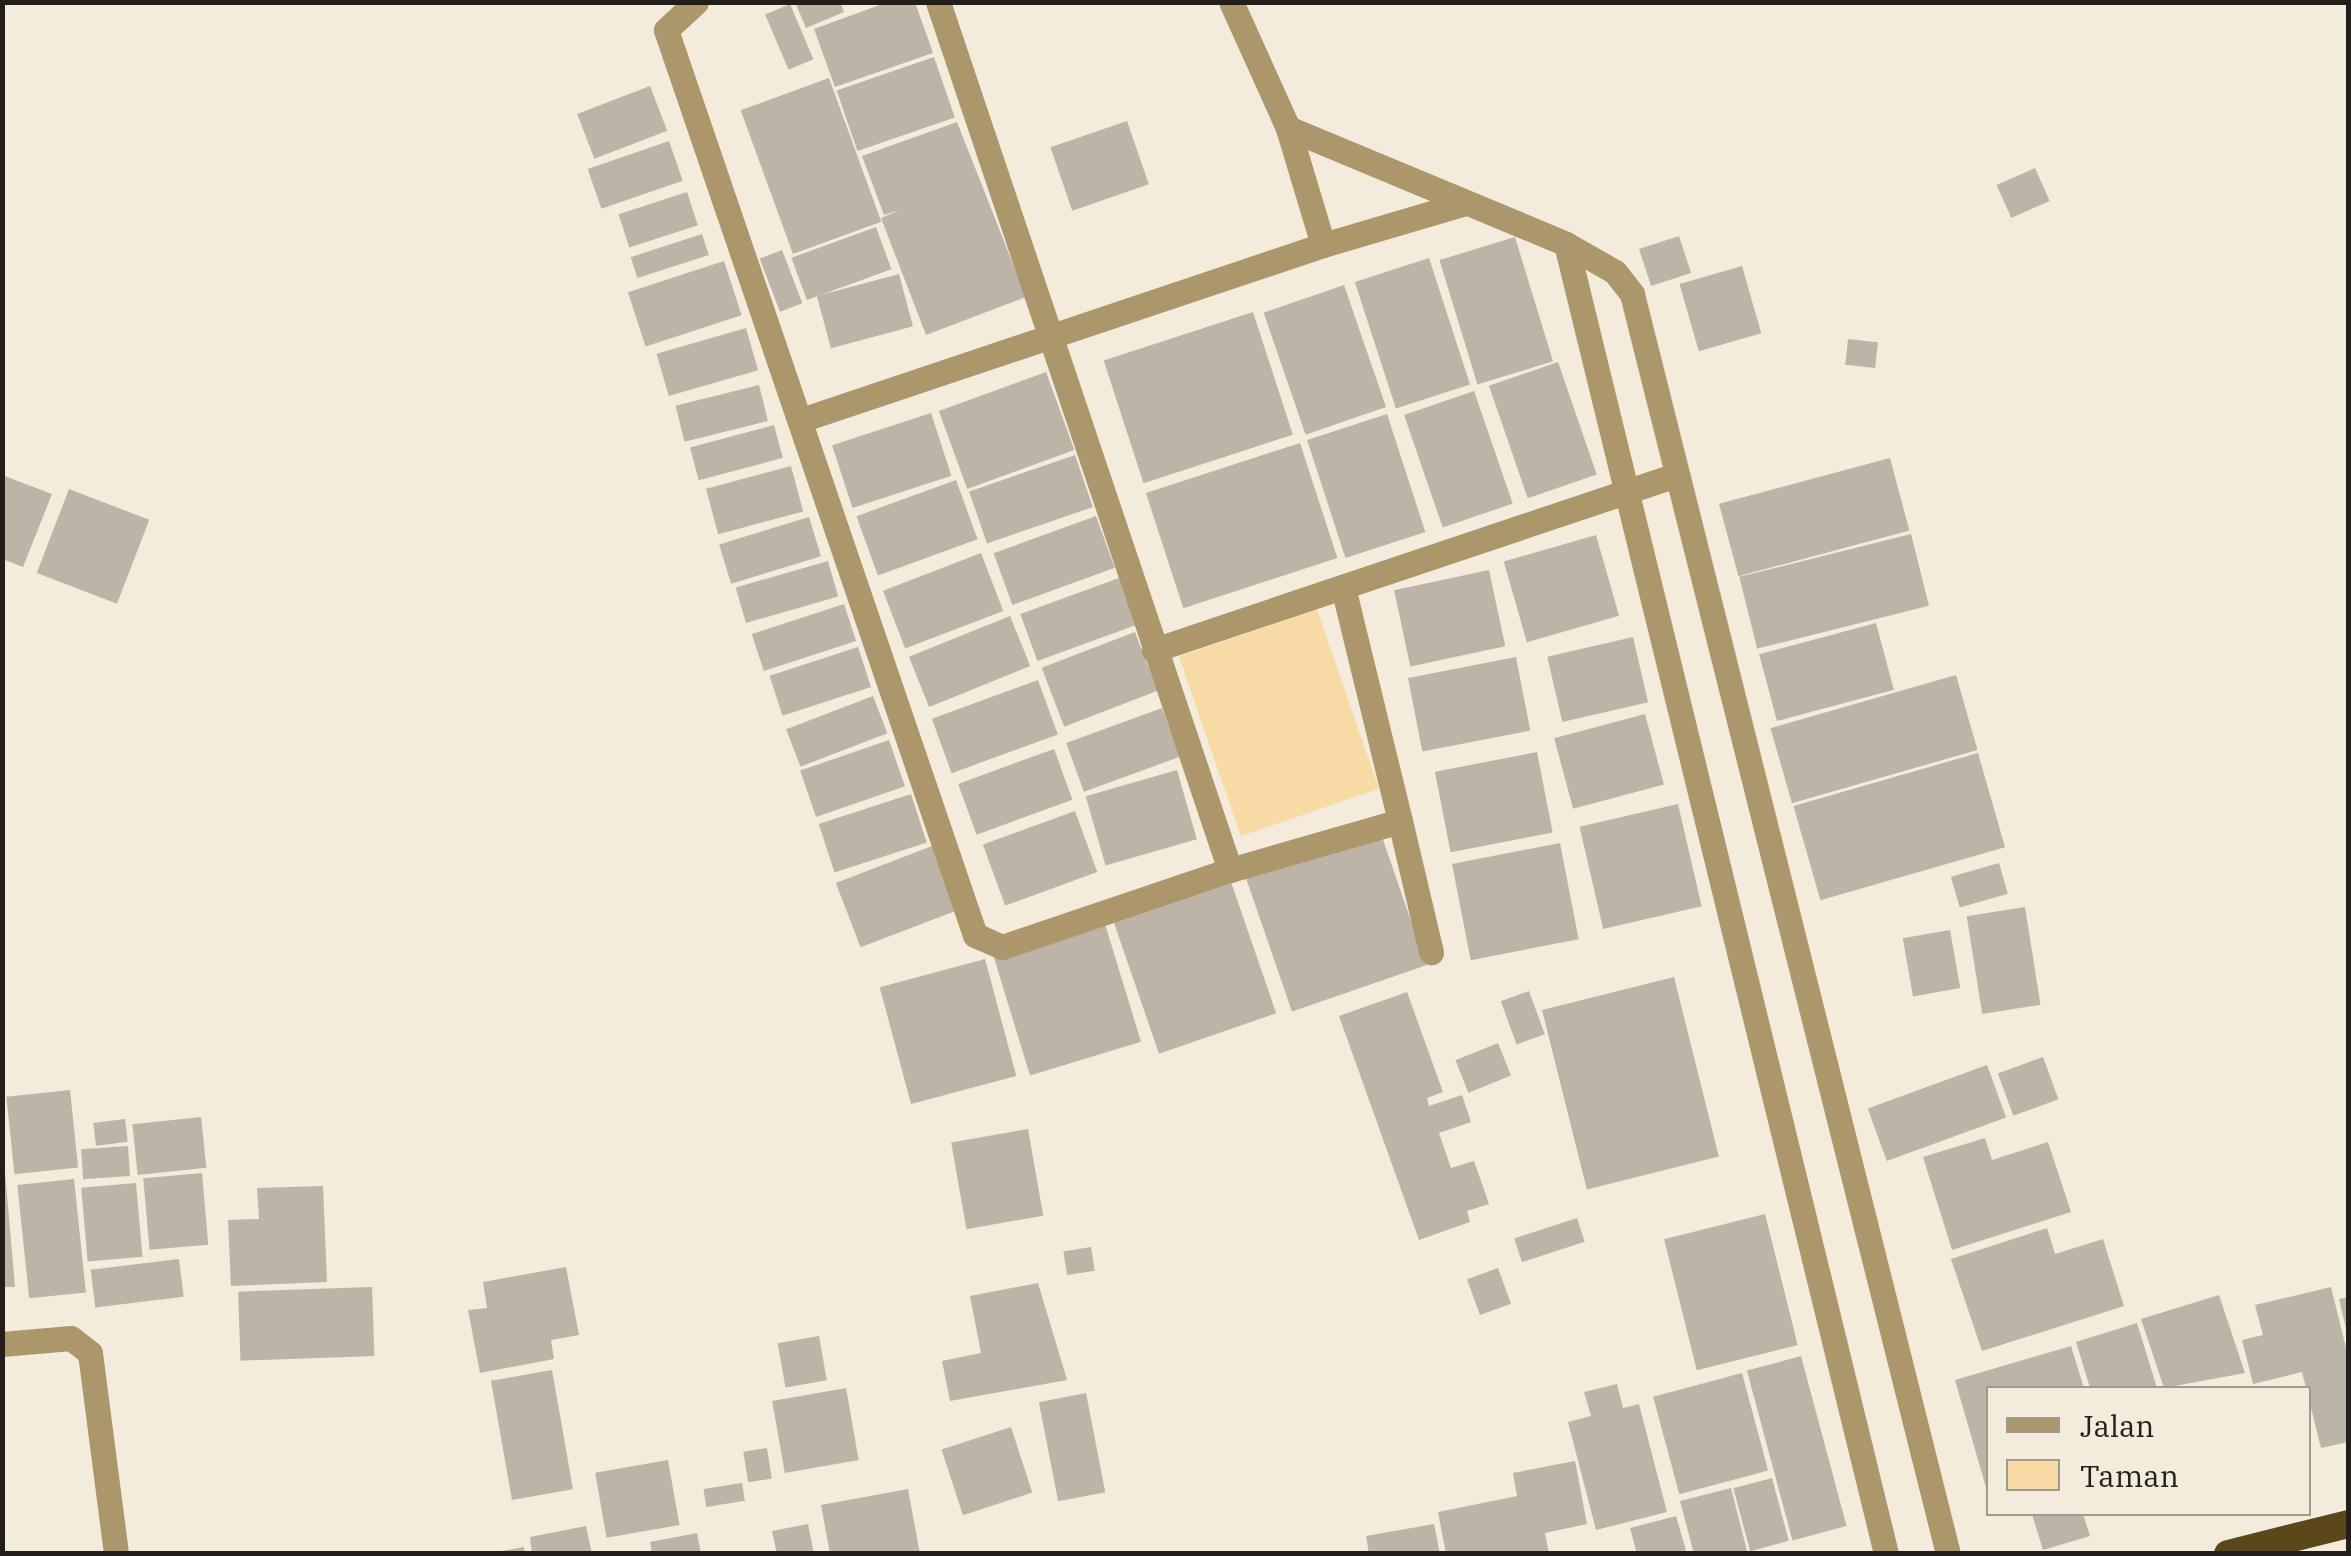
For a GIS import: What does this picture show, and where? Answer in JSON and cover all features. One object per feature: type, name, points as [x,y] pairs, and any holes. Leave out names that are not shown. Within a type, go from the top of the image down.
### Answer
[{"type":"highway","points":[[2228,1554],[2348,1524]]},
{"type":"street","points":[[663,2],[666,30],[975,936],[1002,946],[1230,870],[1400,821]]},
{"type":"street","points":[[666,30],[696,2]]},
{"type":"street","points":[[938,2],[1056,338],[1154,650],[1230,870]]},
{"type":"street","points":[[1231,2],[1288,128],[1323,245]]},
{"type":"street","points":[[1288,128],[1462,204],[1566,244],[1615,272],[1632,294],[1948,1554]]},
{"type":"street","points":[[801,420],[1056,338],[1323,245],[1462,204]]},
{"type":"street","points":[[1566,244],[1886,1554]]},
{"type":"street","points":[[1154,650],[1676,475]]},
{"type":"street","points":[[1342,587],[1431,952]]},
{"type":"street","points":[[2,1344],[72,1338],[90,1353],[116,1554]]},
{"type":"green space","points":[[1317,609],[1379,789],[1241,836],[1179,657]]},
{"type":"building","points":[[795,2],[840,2],[844,12],[806,28]]},
{"type":"building","points":[[888,2],[915,2],[933,53],[835,87],[814,29]]},
{"type":"building","points":[[790,4],[813,59],[789,70],[765,15]]},
{"type":"building","points":[[934,57],[955,118],[857,151],[837,91]]},
{"type":"building","points":[[829,78],[881,222],[793,254],[741,110]]},
{"type":"building","points":[[650,86],[667,131],[594,159],[577,114]]},
{"type":"building","points":[[1127,121],[1149,184],[1072,211],[1050,147]]},
{"type":"building","points":[[957,122],[1026,297],[926,335],[881,218],[900,210],[884,215],[862,156]]},
{"type":"building","points":[[669,141],[683,181],[601,209],[588,169]]},
{"type":"building","points":[[2035,168],[2050,201],[2011,218],[1997,185]]},
{"type":"building","points":[[687,192],[698,225],[629,248],[619,214]]},
{"type":"building","points":[[876,227],[891,269],[807,300],[791,258]]},
{"type":"building","points":[[702,234],[709,255],[637,278],[631,257]]},
{"type":"building","points":[[1679,236],[1691,273],[1651,286],[1639,249]]},
{"type":"building","points":[[1515,237],[1553,361],[1477,384],[1439,260]]},
{"type":"building","points":[[782,250],[802,303],[780,312],[760,259]]},
{"type":"building","points":[[1429,258],[1470,384],[1396,409],[1355,282]]},
{"type":"building","points":[[724,261],[742,315],[646,346],[628,292]]},
{"type":"building","points":[[1742,266],[1761,333],[1699,351],[1680,284]]},
{"type":"building","points":[[899,274],[913,326],[831,348],[817,296]]},
{"type":"building","points":[[1344,285],[1386,407],[1306,435],[1264,313]]},
{"type":"building","points":[[1253,312],[1293,435],[1144,483],[1104,361]]},
{"type":"building","points":[[746,328],[758,370],[669,396],[657,354]]},
{"type":"building","points":[[1848,339],[1878,342],[1875,368],[1845,365]]},
{"type":"building","points":[[1558,362],[1597,475],[1528,498],[1489,386]]},
{"type":"building","points":[[1046,372],[1074,450],[967,489],[939,411]]},
{"type":"building","points":[[759,385],[768,421],[685,442],[676,406]]},
{"type":"building","points":[[1474,391],[1513,504],[1443,528],[1404,415]]},
{"type":"building","points":[[931,413],[951,476],[852,508],[832,445]]},
{"type":"building","points":[[1387,414],[1425,532],[1345,558],[1307,440]]},
{"type":"building","points":[[774,425],[783,458],[699,480],[690,448]]},
{"type":"building","points":[[1300,443],[1337,558],[1183,608],[1146,493]]},
{"type":"building","points":[[1075,455],[1093,507],[987,543],[969,491]]},
{"type":"building","points":[[1890,458],[1909,530],[1738,576],[1719,504]]},
{"type":"building","points":[[791,466],[803,511],[718,534],[706,489]]},
{"type":"building","points":[[2,475],[52,494],[23,567],[2,559]]},
{"type":"building","points":[[956,480],[978,539],[878,575],[856,516]]},
{"type":"building","points":[[69,489],[149,520],[117,604],[37,573]]},
{"type":"building","points":[[1096,516],[1115,568],[1012,605],[994,553]]},
{"type":"building","points":[[809,517],[821,556],[731,584],[719,544]]},
{"type":"building","points":[[1911,534],[1929,606],[1757,649],[1739,577]]},
{"type":"building","points":[[1596,535],[1619,616],[1527,642],[1504,561]]},
{"type":"building","points":[[981,553],[1003,611],[905,649],[883,591]]},
{"type":"building","points":[[828,561],[838,597],[746,623],[736,587]]},
{"type":"building","points":[[1489,570],[1505,646],[1410,666],[1394,590]]},
{"type":"building","points":[[1119,578],[1136,625],[1037,661],[1020,614]]},
{"type":"building","points":[[844,604],[856,641],[764,671],[752,634]]},
{"type":"building","points":[[1010,616],[1030,666],[929,707],[909,657]]},
{"type":"building","points":[[1876,623],[1894,690],[1777,721],[1759,654]]},
{"type":"building","points":[[1135,632],[1158,691],[1064,727],[1042,668]]},
{"type":"building","points":[[1633,637],[1648,702],[1562,722],[1547,657]]},
{"type":"building","points":[[858,647],[871,687],[783,716],[770,676]]},
{"type":"building","points":[[1516,657],[1530,731],[1422,752],[1408,678]]},
{"type":"building","points":[[1956,675],[1977,750],[1792,803],[1770,728]]},
{"type":"building","points":[[1038,680],[1058,735],[952,773],[932,719]]},
{"type":"building","points":[[873,696],[887,733],[801,767],[786,729]]},
{"type":"building","points":[[1162,708],[1180,757],[1084,792],[1066,743]]},
{"type":"building","points":[[1645,714],[1664,785],[1573,809],[1554,738]]},
{"type":"building","points":[[889,740],[905,786],[816,817],[800,771]]},
{"type":"building","points":[[1054,749],[1072,800],[977,835],[958,784]]},
{"type":"building","points":[[1537,752],[1553,832],[1451,852],[1435,772]]},
{"type":"building","points":[[1978,753],[2005,847],[1820,900],[1793,806]]},
{"type":"building","points":[[1177,770],[1197,839],[1106,865],[1086,796]]},
{"type":"building","points":[[911,794],[927,843],[835,872],[819,824]]},
{"type":"building","points":[[1678,804],[1702,906],[1603,929],[1580,827]]},
{"type":"building","points":[[1075,811],[1097,872],[1005,906],[983,845]]},
{"type":"building","points":[[1380,831],[1426,965],[1292,1011],[1246,877]]},
{"type":"building","points":[[1560,843],[1579,939],[1471,960],[1452,864]]},
{"type":"building","points":[[932,846],[957,910],[861,947],[836,883]]},
{"type":"building","points":[[1999,863],[2008,894],[1960,908],[1951,877]]},
{"type":"building","points":[[1230,879],[1276,1013],[1159,1054],[1113,919]]},
{"type":"building","points":[[2025,907],[2040,1005],[1982,1014],[1967,916]]},
{"type":"building","points":[[1105,924],[1141,1042],[1030,1076],[994,958]]},
{"type":"building","points":[[1950,930],[1960,988],[1913,996],[1903,938]]},
{"type":"building","points":[[985,959],[1016,1076],[911,1104],[880,987]]},
{"type":"building","points":[[1674,977],[1719,1157],[1587,1189],[1542,1010]]},
{"type":"building","points":[[1529,991],[1545,1034],[1517,1044],[1501,1001]]},
{"type":"building","points":[[1407,992],[1443,1092],[1427,1098],[1429,1106],[1462,1095],[1471,1122],[1439,1133],[1451,1168],[1474,1161],[1489,1204],[1467,1211],[1470,1222],[1419,1240],[1339,1016]]},
{"type":"building","points":[[1498,1043],[1511,1075],[1468,1093],[1455,1060]]},
{"type":"building","points":[[2043,1057],[2058,1099],[2013,1116],[1998,1073]]},
{"type":"building","points":[[1987,1065],[2006,1118],[1887,1161],[1868,1108]]},
{"type":"building","points":[[70,1090],[78,1168],[15,1174],[6,1097]]},
{"type":"building","points":[[201,1117],[206,1168],[138,1175],[132,1124]]},
{"type":"building","points":[[125,1119],[128,1142],[96,1146],[93,1123]]},
{"type":"building","points":[[1028,1129],[1043,1216],[966,1229],[951,1143]]},
{"type":"building","points":[[2,1138],[15,1287],[2,1287]]},
{"type":"building","points":[[1985,1138],[1992,1160],[2048,1142],[2071,1212],[1952,1250],[1923,1157]]},
{"type":"building","points":[[128,1146],[130,1176],[83,1179],[81,1149]]},
{"type":"building","points":[[202,1173],[208,1245],[149,1250],[143,1178]]},
{"type":"building","points":[[74,1179],[86,1292],[29,1298],[17,1185]]},
{"type":"building","points":[[136,1183],[142,1257],[88,1262],[81,1188]]},
{"type":"building","points":[[323,1186],[327,1282],[231,1286],[228,1220],[259,1219],[257,1188]]},
{"type":"building","points":[[1765,1214],[1798,1345],[1697,1370],[1664,1239]]},
{"type":"building","points":[[1577,1218],[1585,1242],[1522,1262],[1514,1238]]},
{"type":"building","points":[[2047,1228],[2055,1254],[2103,1239],[2124,1306],[1982,1351],[1951,1259]]},
{"type":"building","points":[[1091,1247],[1095,1271],[1067,1275],[1063,1251]]},
{"type":"building","points":[[179,1259],[184,1297],[95,1308],[91,1270]]},
{"type":"building","points":[[566,1267],[579,1335],[551,1340],[554,1359],[480,1373],[468,1310],[487,1308],[483,1282]]},
{"type":"building","points":[[1498,1268],[1511,1304],[1480,1315],[1467,1279]]},
{"type":"building","points":[[1038,1283],[1067,1380],[950,1401],[942,1361],[981,1353],[970,1296]]},
{"type":"building","points":[[372,1287],[374,1356],[240,1361],[238,1292]]},
{"type":"building","points":[[2331,1287],[2348,1356],[2348,1442],[2321,1448],[2311,1408],[2311,1386],[2306,1386],[2302,1372],[2253,1384],[2242,1340],[2263,1335],[2255,1305]]},
{"type":"building","points":[[2219,1295],[2245,1373],[2163,1386],[2141,1319]]},
{"type":"building","points":[[2348,1297],[2348,1333],[2347,1333],[2339,1299]]},
{"type":"building","points":[[2137,1323],[2156,1386],[2089,1386],[2076,1342]]},
{"type":"building","points":[[819,1336],[827,1380],[785,1388],[778,1343]]},
{"type":"building","points":[[2071,1346],[2083,1386],[1986,1386],[1986,1488],[1955,1380]]},
{"type":"building","points":[[1801,1356],[1847,1526],[1792,1540],[1747,1370]]},
{"type":"building","points":[[552,1370],[573,1489],[512,1500],[491,1381]]},
{"type":"building","points":[[1742,1373],[1768,1471],[1679,1494],[1653,1397]]},
{"type":"building","points":[[1617,1384],[1623,1408],[1639,1404],[1667,1512],[1596,1530],[1568,1422],[1591,1416],[1584,1392]]},
{"type":"building","points":[[846,1388],[859,1460],[785,1473],[772,1401]]},
{"type":"building","points":[[1086,1393],[1105,1492],[1058,1501],[1039,1402]]},
{"type":"building","points":[[1011,1427],[1032,1493],[963,1515],[942,1450]]},
{"type":"building","points":[[767,1448],[772,1479],[748,1482],[743,1452]]},
{"type":"building","points":[[668,1460],[679,1525],[607,1538],[595,1473]]},
{"type":"building","points":[[1575,1461],[1587,1524],[1545,1533],[1549,1554],[1446,1554],[1438,1512],[1517,1496],[1513,1473]]},
{"type":"building","points":[[1772,1478],[1789,1541],[1750,1551],[1733,1488]]},
{"type":"building","points":[[742,1483],[745,1501],[706,1507],[703,1489]]},
{"type":"building","points":[[1731,1488],[1747,1551],[1694,1554],[1680,1501]]},
{"type":"building","points":[[908,1489],[920,1554],[830,1554],[821,1505]]},
{"type":"building","points":[[1676,1516],[1687,1554],[1637,1554],[1630,1528]]},
{"type":"building","points":[[2033,1516],[2084,1516],[2090,1536],[2043,1550]]},
{"type":"building","points":[[808,1524],[814,1554],[777,1554],[772,1531]]},
{"type":"building","points":[[1434,1524],[1440,1554],[1369,1554],[1366,1536]]},
{"type":"building","points":[[586,1526],[592,1554],[532,1554],[530,1537]]},
{"type":"building","points":[[697,1533],[701,1554],[652,1554],[650,1542]]},
{"type":"building","points":[[524,1547],[525,1554],[497,1554],[497,1552]]}]
